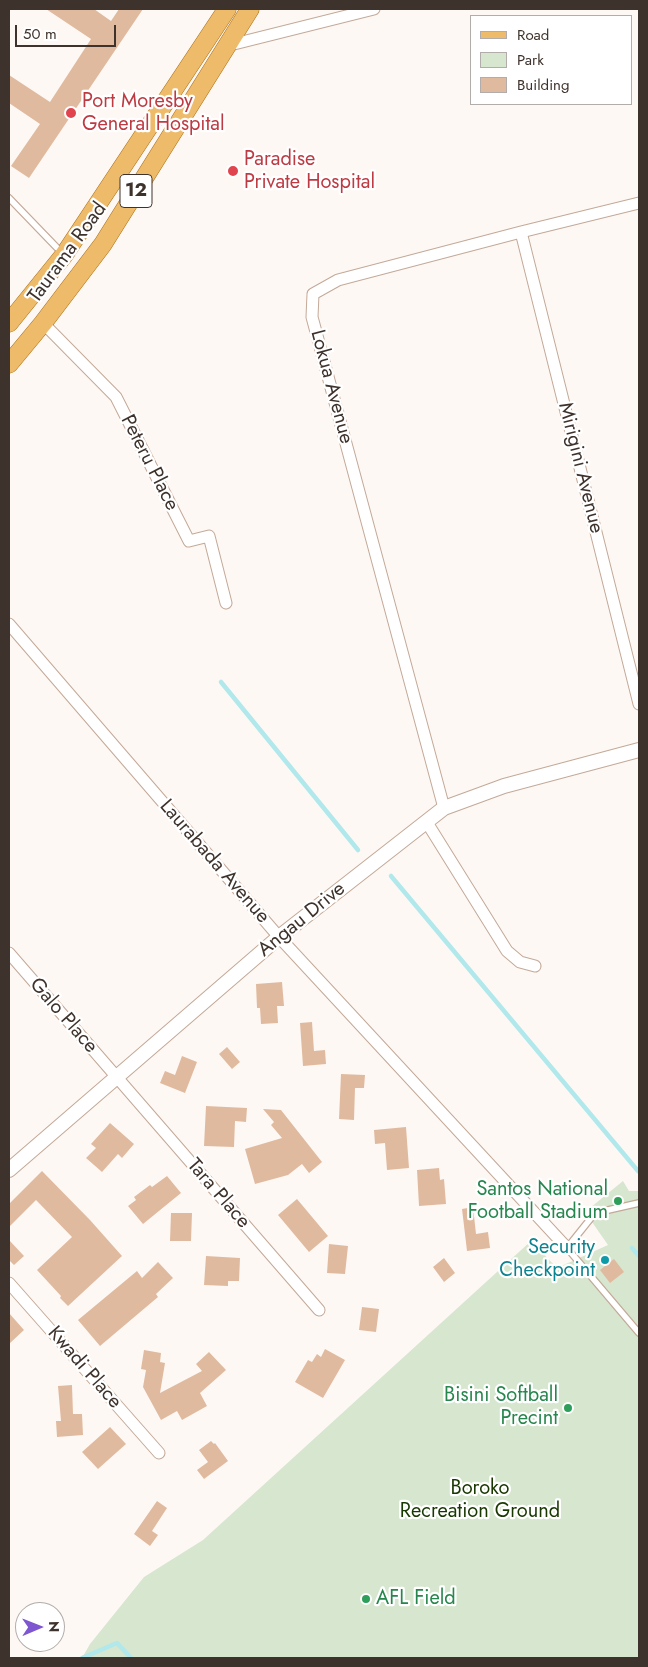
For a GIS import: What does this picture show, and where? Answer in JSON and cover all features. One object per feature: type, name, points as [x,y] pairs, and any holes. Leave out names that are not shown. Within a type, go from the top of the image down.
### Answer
[{"type":"main road","name":"Taurama Road","points":[[9,323],[64,255],[227,9]]},
{"type":"main road","name":"Taurama Road","points":[[9,364],[103,244],[250,9]]},
{"type":"street","points":[[226,46],[374,9]]},
{"type":"street","name":"Lokua Avenue","points":[[444,808],[312,317],[313,294],[338,280],[639,203]]},
{"type":"street","name":"Mirigini Avenue","points":[[521,232],[639,704]]},
{"type":"street","name":"Peteru Place","points":[[43,323],[116,397],[189,541],[209,536],[226,603]]},
{"type":"street","name":"Laurabada Avenue","points":[[9,624],[279,937],[567,1248]]},
{"type":"street","name":"Angau Drive","points":[[9,1170],[279,937],[444,808],[504,786],[639,750]]},
{"type":"street","points":[[426,821],[507,951],[520,962],[535,966]]},
{"type":"street","name":"Galo Place","points":[[9,953],[117,1078]]},
{"type":"street","name":"Tara Place","points":[[117,1078],[319,1310]]},
{"type":"street","name":"Kwadi Place","points":[[9,1283],[159,1453]]},
{"type":"lane","points":[[9,198],[64,255]]},
{"type":"lane","points":[[639,1203],[595,1213],[567,1248],[639,1333]]},
{"type":"green space","name":"Boroko Recreation Ground","points":[[623,1181],[629,1191],[639,1191],[639,1658],[82,1658],[90,1644],[144,1577],[203,1540],[531,1241],[557,1268],[608,1245],[585,1212]]},
{"type":"building","points":[[46,9],[94,9],[111,21],[119,9],[143,9],[29,178],[11,166],[40,124],[9,103],[9,75],[50,102],[91,39]]},
{"type":"building","points":[[282,982],[284,1006],[277,1006],[278,1023],[261,1024],[260,1008],[257,1008],[256,984]]},
{"type":"building","points":[[312,1022],[314,1051],[325,1050],[326,1064],[303,1066],[300,1023]]},
{"type":"building","points":[[227,1047],[240,1062],[232,1069],[219,1054]]},
{"type":"building","points":[[182,1056],[197,1062],[185,1093],[160,1083],[165,1071],[175,1075]]},
{"type":"building","points":[[341,1074],[365,1075],[364,1088],[355,1088],[354,1120],[339,1119]]},
{"type":"building","points":[[206,1106],[247,1108],[246,1122],[235,1121],[234,1147],[204,1146]]},
{"type":"building","points":[[263,1109],[281,1110],[322,1162],[309,1173],[302,1164],[288,1175],[255,1184],[245,1149],[282,1138],[271,1125],[274,1122]]},
{"type":"building","points":[[110,1123],[134,1144],[122,1158],[118,1154],[102,1172],[86,1158],[96,1148],[91,1144]]},
{"type":"building","points":[[406,1127],[409,1168],[387,1170],[385,1143],[375,1144],[374,1130]]},
{"type":"building","points":[[439,1168],[440,1180],[444,1179],[446,1204],[419,1206],[417,1170]]},
{"type":"building","points":[[42,1171],[122,1256],[68,1306],[37,1270],[72,1237],[36,1200],[9,1227],[9,1204]]},
{"type":"building","points":[[167,1176],[181,1193],[143,1224],[128,1206],[136,1200],[134,1197],[150,1185],[152,1187]]},
{"type":"building","points":[[297,1199],[328,1236],[309,1252],[278,1215]]},
{"type":"building","points":[[473,1207],[476,1234],[488,1232],[490,1248],[467,1251],[462,1209]]},
{"type":"building","points":[[171,1213],[192,1213],[191,1241],[170,1241]]},
{"type":"building","points":[[9,1240],[24,1256],[14,1265],[9,1260]]},
{"type":"building","points":[[329,1244],[348,1246],[345,1274],[327,1273]]},
{"type":"building","points":[[206,1256],[240,1258],[239,1281],[228,1281],[228,1286],[204,1285]]},
{"type":"building","points":[[444,1258],[455,1273],[444,1282],[433,1267]]},
{"type":"building","points":[[614,1259],[624,1272],[610,1283],[600,1270]]},
{"type":"building","points":[[158,1262],[173,1278],[156,1294],[158,1297],[100,1346],[78,1320],[137,1271],[142,1278]]},
{"type":"building","points":[[362,1307],[379,1309],[376,1332],[359,1330]]},
{"type":"building","points":[[9,1313],[24,1330],[9,1344]]},
{"type":"building","points":[[325,1349],[345,1360],[323,1398],[295,1382],[308,1360],[312,1362],[317,1354],[321,1357]]},
{"type":"building","points":[[144,1350],[161,1353],[160,1362],[165,1363],[160,1393],[202,1371],[196,1364],[209,1352],[226,1370],[200,1393],[207,1406],[182,1420],[177,1411],[161,1420],[143,1387],[146,1370],[141,1369]]},
{"type":"building","points":[[72,1385],[73,1414],[82,1414],[83,1435],[57,1437],[56,1421],[61,1421],[58,1386]]},
{"type":"building","points":[[110,1427],[126,1444],[98,1469],[82,1452]]},
{"type":"building","points":[[211,1441],[215,1443],[228,1461],[204,1479],[197,1470],[208,1462],[199,1450]]},
{"type":"building","points":[[157,1501],[167,1508],[152,1531],[158,1535],[150,1546],[134,1534]]},
{"type":"waterway","points":[[221,682],[358,850]]},
{"type":"waterway","points":[[391,876],[638,1171]]},
{"type":"waterway","points":[[632,1248],[639,1256]]},
{"type":"waterway","points":[[82,1658],[117,1643],[131,1658]]},
{"type":"place","name":"Port Moresby General Hospital","points":[[71,113]]},
{"type":"place","name":"Paradise Private Hospital","points":[[233,171]]},
{"type":"place","name":"Santos National Football Stadium","points":[[618,1201]]},
{"type":"place","name":"Security Checkpoint","points":[[605,1260]]},
{"type":"place","name":"Bisini Softball Precint","points":[[568,1408]]},
{"type":"place","name":"AFL Field","points":[[366,1599]]}]
